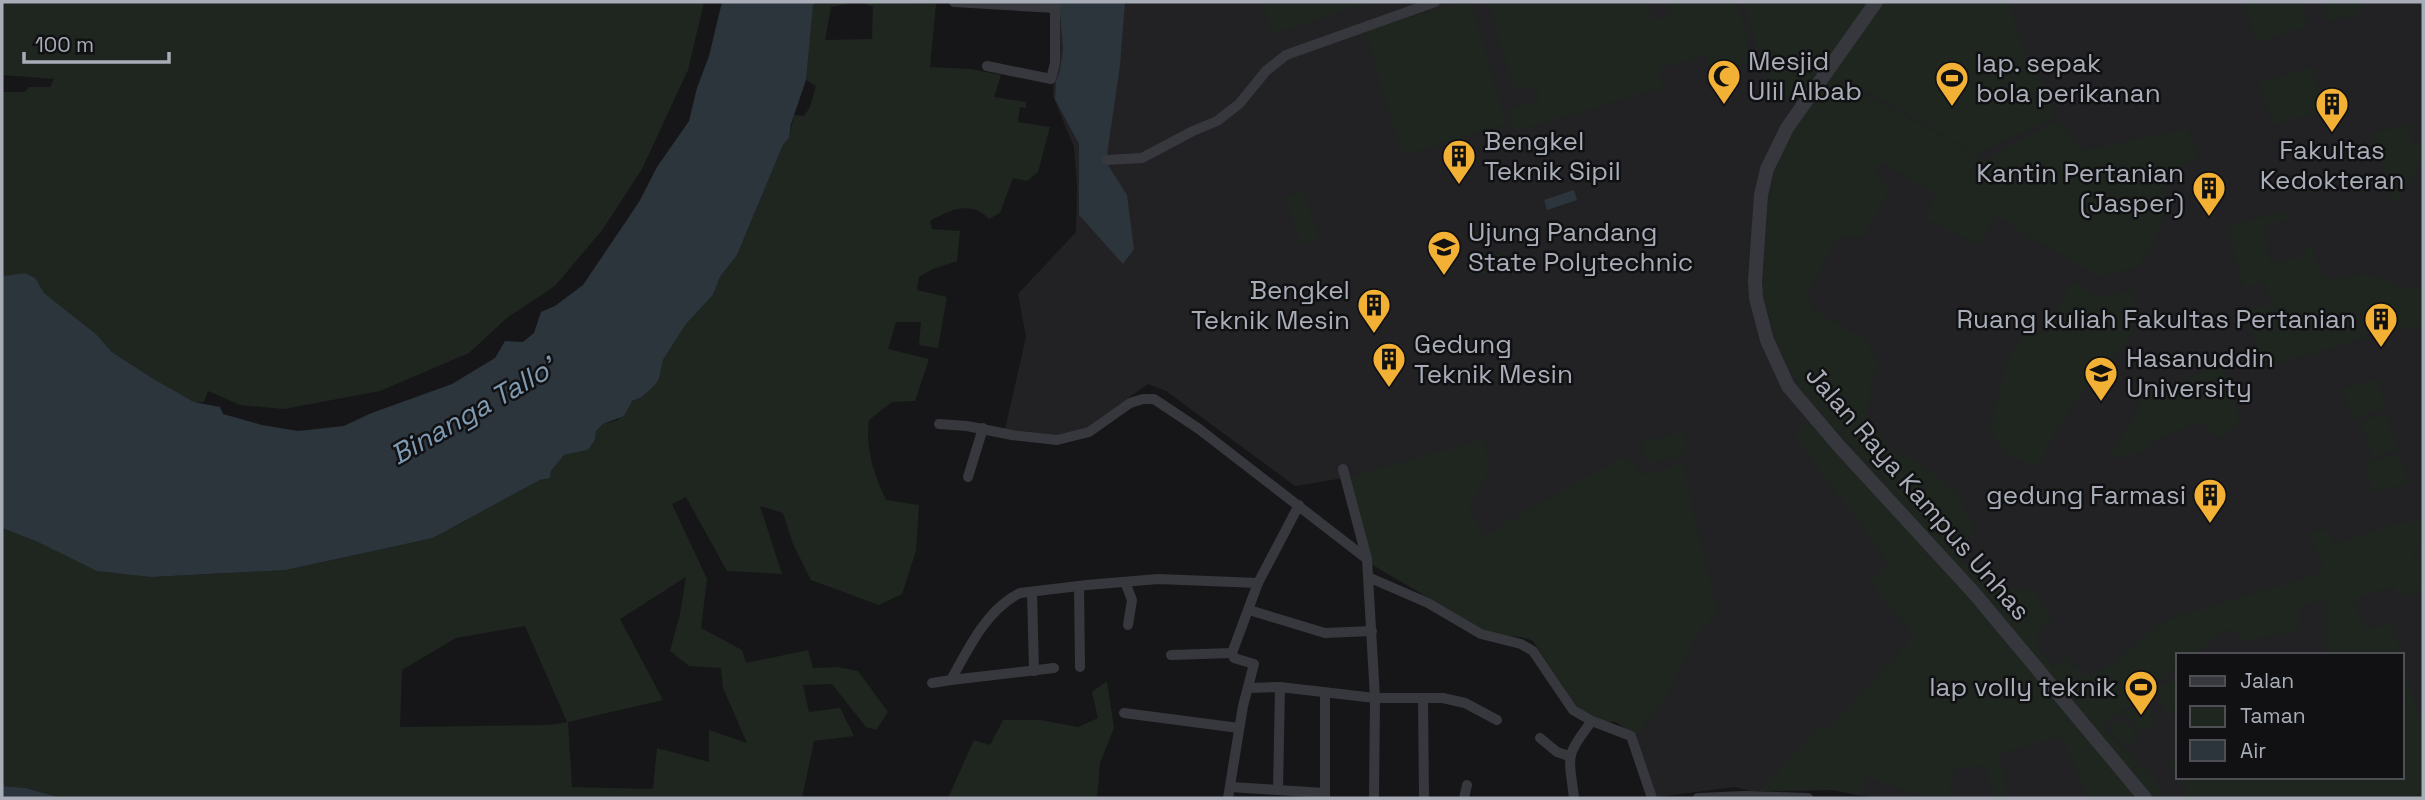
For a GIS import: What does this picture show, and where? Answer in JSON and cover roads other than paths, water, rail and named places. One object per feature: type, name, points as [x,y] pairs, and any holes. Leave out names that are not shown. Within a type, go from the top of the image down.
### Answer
[{"type":"street","points":[[954,2],[1055,5],[1055,63],[1051,79],[987,66]]},
{"type":"street","points":[[1107,160],[1142,158],[1217,121],[1239,104],[1266,71],[1286,55],[1435,2]]},
{"type":"street","name":"Jalan Raya Kampus Unhas","points":[[1876,2],[1787,128],[1767,169],[1761,195],[1755,281],[1756,298],[1767,340],[1788,386],[1839,446],[1974,593],[2145,798]]},
{"type":"street","points":[[939,424],[1057,440],[1089,432],[1130,403],[1154,399],[1199,429],[1367,559]]},
{"type":"street","points":[[968,478],[983,428]]},
{"type":"street","points":[[1343,469],[1367,559],[1375,698],[1374,798]]},
{"type":"street","points":[[1299,505],[1258,583],[1232,653],[1234,658],[1253,662],[1254,667],[1240,728],[1230,793],[1278,790],[1325,795],[1325,693]]},
{"type":"street","points":[[1368,577],[1428,603],[1481,634],[1521,644],[1532,651],[1573,710],[1592,721],[1631,736],[1652,798]]},
{"type":"street","points":[[951,680],[975,636],[1012,597],[1079,586],[1158,579],[1258,583]]},
{"type":"street","points":[[1125,582],[1132,600],[1128,625]]},
{"type":"street","points":[[1079,586],[1080,667]]},
{"type":"street","points":[[1032,592],[1034,671]]},
{"type":"street","points":[[1249,610],[1325,633],[1372,631]]},
{"type":"street","points":[[1171,655],[1232,653]]},
{"type":"street","points":[[932,683],[1054,668]]},
{"type":"street","points":[[1248,688],[1280,687],[1375,698],[1458,701],[1497,720]]},
{"type":"street","points":[[1278,790],[1280,687]]},
{"type":"street","points":[[1423,698],[1424,798]]},
{"type":"street","points":[[1124,713],[1240,728]]},
{"type":"street","points":[[1574,798],[1569,756],[1574,744],[1592,721]]},
{"type":"street","points":[[1540,738],[1558,752],[1569,756]]},
{"type":"street","points":[[1464,798],[1467,785]]},
{"type":"street","points":[[1698,798],[1808,798]]},
{"type":"water","name":"Binanga Tallo'","points":[[722,2],[817,2],[813,5],[806,80],[789,138],[783,145],[737,255],[720,277],[713,295],[686,324],[663,360],[655,385],[642,397],[632,401],[624,416],[603,424],[596,431],[595,440],[588,450],[564,455],[551,471],[550,478],[540,480],[433,538],[286,570],[152,577],[97,571],[2,528],[2,276],[25,273],[35,278],[44,293],[96,334],[112,352],[194,402],[220,407],[223,414],[262,425],[298,431],[344,426],[369,414],[452,384],[495,358],[505,341],[523,342],[534,333],[541,312],[555,306],[583,285],[689,121]]},
{"type":"water","points":[[1059,2],[1125,2],[1120,65],[1106,162],[1127,195],[1134,249],[1123,264],[1079,215],[1079,144],[1055,99],[1063,49]]},
{"type":"water","points":[[1574,190],[1577,200],[1547,210],[1544,200]]},
{"type":"water","points":[[2,786],[26,788],[61,798],[2,798]]},
{"type":"place","name":"Mesjid Ulil Albab","points":[[1724,106]]},
{"type":"place","name":"lap. sepak bola perikanan","points":[[1952,108]]},
{"type":"place","name":"Fakultas Kedokteran","points":[[2332,134]]},
{"type":"place","name":"Bengkel Teknik Sipil","points":[[1459,186]]},
{"type":"place","name":"Kantin Pertanian (Jasper)","points":[[2209,218]]},
{"type":"place","name":"Ujung Pandang State Polytechnic","points":[[1444,277]]},
{"type":"place","name":"Bengkel Teknik Mesin","points":[[1374,335]]},
{"type":"place","name":"Ruang kuliah Fakultas Pertanian","points":[[2381,349]]},
{"type":"place","name":"Gedung Teknik Mesin","points":[[1389,389]]},
{"type":"place","name":"Hasanuddin University","points":[[2101,403]]},
{"type":"place","name":"gedung Farmasi","points":[[2210,525]]},
{"type":"place","name":"lap volly teknik","points":[[2141,717]]}]
